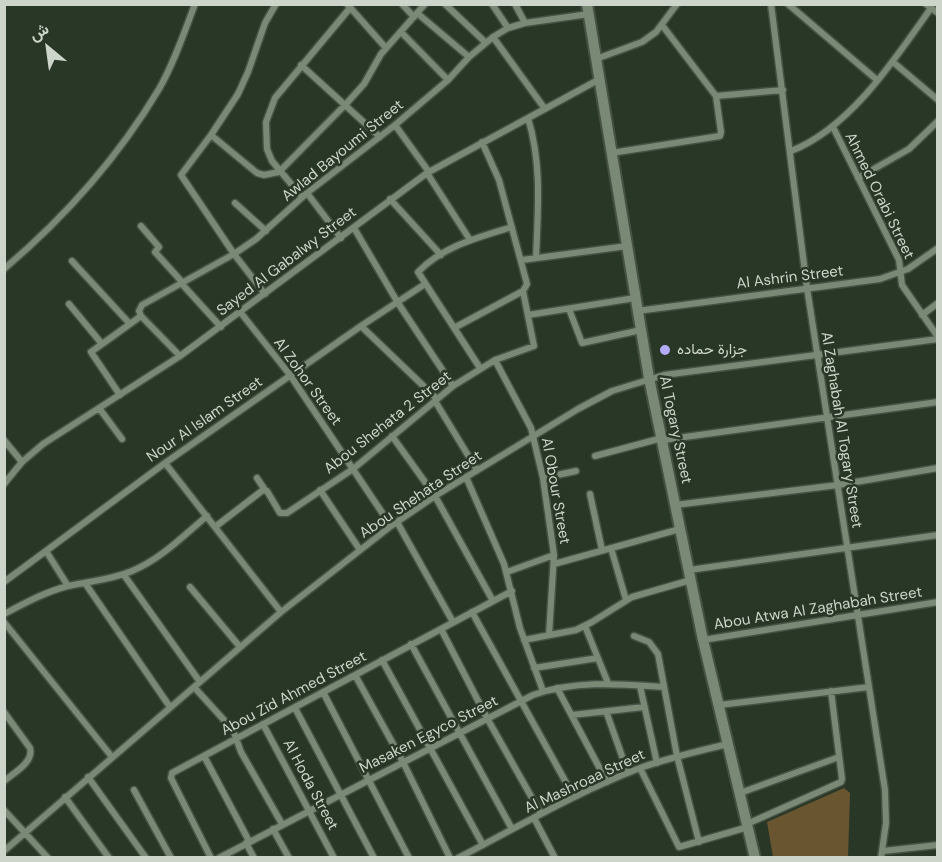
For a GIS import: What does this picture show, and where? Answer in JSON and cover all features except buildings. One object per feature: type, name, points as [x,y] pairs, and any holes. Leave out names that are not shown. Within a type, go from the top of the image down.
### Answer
[{"type":"street","points":[[4,269],[60,217],[129,133],[159,88],[181,42],[195,4]]},
{"type":"street","points":[[265,294],[234,254],[181,176],[181,172],[211,135],[243,84],[265,23],[276,4]]},
{"type":"street","points":[[402,4],[469,57]]},
{"type":"street","points":[[211,135],[257,173],[279,172],[364,84],[386,48],[424,4]]},
{"type":"street","points":[[445,4],[485,42]]},
{"type":"street","points":[[492,4],[508,28]]},
{"type":"street","points":[[515,4],[525,23]]},
{"type":"street","points":[[596,60],[642,42],[662,25],[676,4]]},
{"type":"street","name":"Al Zaghabah Al Togary Street","points":[[771,4],[807,288],[885,790],[886,823],[882,854]]},
{"type":"street","points":[[788,4],[877,80]]},
{"type":"street","points":[[341,238],[304,195],[279,172],[267,149],[266,122],[275,98],[349,6],[386,48]]},
{"type":"street","points":[[791,151],[813,141],[833,127],[893,62],[929,6],[938,13]]},
{"type":"street","name":"Awlad Bayoumi Street","points":[[141,316],[139,311],[142,305],[234,254],[266,231],[304,195],[380,137],[448,80],[485,42],[508,28],[588,7]]},
{"type":"street","name":"Al Togary Street","points":[[588,7],[598,80],[649,378],[703,640],[755,858]]},
{"type":"street","points":[[611,153],[715,139],[720,136],[716,96],[662,25]]},
{"type":"street","points":[[401,32],[448,80]]},
{"type":"street","points":[[493,37],[545,109]]},
{"type":"street","points":[[893,62],[938,100]]},
{"type":"street","points":[[302,65],[380,137]]},
{"type":"street","name":"Sayed Al Gabalwy Street","points":[[4,484],[22,462],[44,444],[180,356],[241,313],[428,172],[598,80]]},
{"type":"street","points":[[716,96],[783,90]]},
{"type":"street","points":[[528,118],[539,170],[537,257]]},
{"type":"street","points":[[858,178],[909,149],[938,121]]},
{"type":"street","points":[[395,125],[428,172],[470,240]]},
{"type":"street","name":"Ahmed Orabi Street","points":[[833,127],[900,260],[902,285],[938,338]]},
{"type":"street","points":[[454,328],[523,291],[527,284],[499,180],[482,142]]},
{"type":"street","points":[[390,199],[441,255]]},
{"type":"street","points":[[235,203],[266,231]]},
{"type":"street","points":[[141,226],[159,247],[154,252],[221,327]]},
{"type":"street","points":[[480,368],[418,275],[419,271],[441,255],[470,240],[512,227]]},
{"type":"street","points":[[354,228],[398,303],[453,386]]},
{"type":"street","points":[[522,260],[627,246]]},
{"type":"street","name":"Al Ashrin Street","points":[[637,311],[880,279],[901,273],[938,248]]},
{"type":"street","points":[[72,261],[130,324]]},
{"type":"street","name":"Nour Al Islam Street","points":[[4,582],[165,463],[425,284]]},
{"type":"street","points":[[523,291],[528,315],[635,298]]},
{"type":"street","points":[[922,315],[938,303]]},
{"type":"street","points":[[69,304],[102,344]]},
{"type":"street","points":[[569,309],[582,343],[641,330]]},
{"type":"street","name":"Al Zohor Street","points":[[241,313],[290,375],[353,469],[394,524],[453,622]]},
{"type":"street","name":"Abou Shehata 2 Street","points":[[265,490],[283,514],[353,469],[453,386],[495,360],[534,346],[528,315]]},
{"type":"street","points":[[120,395],[91,353],[141,316],[180,356]]},
{"type":"street","points":[[361,326],[436,400],[477,470]]},
{"type":"street","name":"Abou Shehata Street","points":[[4,851],[281,612],[360,550],[435,496],[595,399],[649,378],[938,338]]},
{"type":"street","name":"Al Obour Street","points":[[495,360],[533,435],[543,478],[554,555],[549,635]]},
{"type":"street","points":[[595,456],[662,439],[938,402]]},
{"type":"street","points":[[99,408],[122,439]]},
{"type":"street","points":[[392,436],[435,496],[493,601]]},
{"type":"street","points":[[4,440],[22,462]]},
{"type":"street","points":[[165,463],[281,612]]},
{"type":"street","points":[[675,505],[838,484],[938,468]]},
{"type":"street","points":[[543,478],[576,471]]},
{"type":"street","points":[[466,477],[507,572],[516,616],[543,692]]},
{"type":"street","points":[[215,527],[265,490],[257,478]]},
{"type":"street","points":[[320,490],[360,550]]},
{"type":"street","points":[[590,494],[602,550]]},
{"type":"street","points":[[4,615],[37,597],[68,586],[111,579],[124,574],[158,557],[207,516]]},
{"type":"street","points":[[554,564],[680,529]]},
{"type":"street","points":[[524,640],[585,626],[626,600],[690,575],[938,535]]},
{"type":"street","points":[[612,548],[626,600]]},
{"type":"street","points":[[46,551],[68,586]]},
{"type":"street","points":[[507,572],[554,555]]},
{"type":"street","points":[[124,574],[200,682]]},
{"type":"street","points":[[85,583],[170,707]]},
{"type":"street","points":[[190,588],[240,647]]},
{"type":"street","name":"Abou Zid Ahmed Street","points":[[211,858],[170,776],[172,773],[512,591]]},
{"type":"street","name":"Abou Atwa Al Zaghabah Street","points":[[703,640],[938,602]]},
{"type":"street","points":[[472,612],[574,797]]},
{"type":"street","points":[[4,622],[112,757]]},
{"type":"street","points":[[585,626],[608,683]]},
{"type":"street","points":[[441,629],[486,718],[542,814]]},
{"type":"street","points":[[634,636],[649,642],[656,650],[677,756],[699,842]]},
{"type":"street","points":[[411,644],[512,830]]},
{"type":"street","points":[[534,668],[598,658]]},
{"type":"street","points":[[381,660],[483,845]]},
{"type":"street","points":[[355,675],[403,762],[450,858]]},
{"type":"street","name":"Masaken Egyco Street","points":[[219,858],[486,718],[543,692],[574,684],[608,683],[664,687]]},
{"type":"street","points":[[640,686],[657,763]]},
{"type":"street","points":[[194,687],[230,726],[237,738],[243,757],[282,824]]},
{"type":"street","points":[[719,705],[869,687]]},
{"type":"street","points":[[557,688],[607,782]]},
{"type":"street","points":[[323,692],[409,858]]},
{"type":"street","points":[[640,768],[677,844],[682,847],[748,826],[839,784],[842,779],[831,692]]},
{"type":"street","points":[[572,716],[644,707]]},
{"type":"street","points":[[295,708],[374,858]]},
{"type":"street","points":[[606,711],[628,773]]},
{"type":"street","points":[[4,712],[30,748],[31,754],[29,760],[4,781]]},
{"type":"street","name":"Al Hoda Street","points":[[263,724],[334,858]]},
{"type":"street","name":"Al Mashroaa Street","points":[[458,858],[574,797],[628,773],[677,756],[728,744]]},
{"type":"street","points":[[204,756],[254,858]]},
{"type":"street","points":[[740,794],[839,757]]},
{"type":"street","points":[[88,777],[146,858]]},
{"type":"street","points":[[134,790],[171,858]]},
{"type":"street","points":[[65,797],[109,858]]},
{"type":"street","points":[[4,810],[48,858]]},
{"type":"street","points":[[534,818],[555,858]]},
{"type":"street","points":[[273,829],[289,858]]},
{"type":"street","points":[[882,854],[938,845]]},
{"type":"shaded area","points":[[844,788],[850,793],[848,857],[773,857],[767,822]]},
{"type":"place","name":"جزارة حماده","points":[[665,350]]}]
